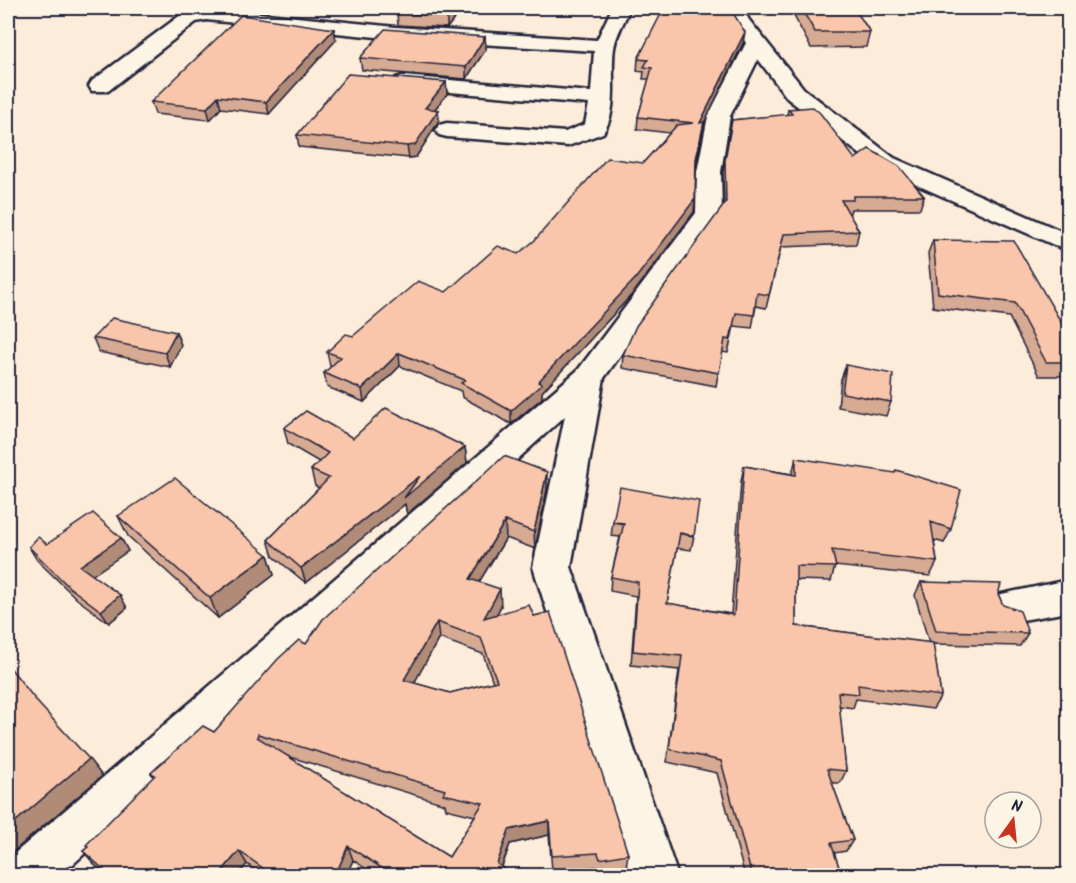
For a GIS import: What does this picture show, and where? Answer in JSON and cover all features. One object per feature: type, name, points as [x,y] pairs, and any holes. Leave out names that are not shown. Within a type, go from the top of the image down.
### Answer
[{"type":"street","points":[[447,130],[568,139],[595,128],[601,99],[604,46],[621,8]]},
{"type":"street","points":[[733,8],[740,22],[796,94],[886,163],[1068,243]]},
{"type":"street","points":[[100,86],[189,18],[206,14],[396,33],[604,46]]},
{"type":"street","points":[[24,876],[589,377],[709,213],[709,172],[720,116],[756,43]]},
{"type":"street","points":[[386,81],[601,99]]},
{"type":"street","points":[[589,377],[552,567],[655,876]]},
{"type":"street","points":[[1011,606],[1068,596]]},
{"type":"building","points":[[402,8],[453,8],[447,16],[397,13]]},
{"type":"building","points":[[664,8],[730,8],[745,32],[700,123],[704,122],[696,159],[695,199],[636,278],[538,382],[542,384],[511,411],[461,383],[465,380],[399,353],[362,389],[324,373],[341,357],[327,352],[346,334],[353,336],[418,281],[446,292],[498,246],[518,254],[534,241],[607,158],[643,163],[677,125],[694,123],[638,117],[652,68],[644,67],[648,60],[638,59]]},
{"type":"building","points":[[801,8],[854,8],[870,32],[815,32]]},
{"type":"building","points":[[241,15],[334,29],[266,102],[218,96],[207,108],[151,102]]},
{"type":"building","points":[[385,29],[485,37],[466,67],[360,58]]},
{"type":"building","points":[[348,74],[446,82],[425,108],[438,110],[415,145],[297,135]]},
{"type":"building","points":[[813,107],[855,159],[869,149],[899,166],[924,196],[853,196],[853,200],[841,200],[859,231],[784,234],[769,295],[757,293],[754,315],[736,313],[730,340],[725,339],[719,373],[623,355],[636,326],[726,202],[725,160],[732,120],[792,114],[788,109]]},
{"type":"building","points":[[933,240],[1014,241],[1068,334],[1068,362],[1046,362],[1015,303],[938,293]]},
{"type":"building","points":[[112,318],[176,332],[165,353],[93,338]]},
{"type":"building","points":[[846,365],[893,374],[891,402],[842,393]]},
{"type":"building","points":[[386,408],[465,447],[404,498],[420,476],[301,568],[268,540],[329,478],[311,470],[328,453],[284,428],[306,411],[353,438]]},
{"type":"building","points":[[504,456],[547,472],[534,532],[505,521],[470,579],[500,589],[484,618],[529,605],[534,616],[550,612],[628,854],[600,859],[598,853],[552,856],[549,821],[509,830],[497,864],[516,876],[394,876],[348,846],[335,876],[274,876],[239,851],[218,876],[111,876],[83,851],[88,847],[86,845],[155,775],[151,773],[155,769],[203,726],[214,732],[278,659],[299,640],[306,644],[323,619]],"holes":[[[437,622],[481,638],[497,681],[450,693],[404,680]],[[258,734],[445,790],[443,794],[483,803],[449,857],[257,737]]]},
{"type":"building","points":[[796,458],[895,473],[896,470],[961,490],[951,529],[931,522],[937,562],[832,550],[836,567],[796,566],[796,626],[933,643],[941,696],[858,685],[859,694],[838,692],[846,771],[827,769],[853,840],[831,843],[842,876],[752,876],[721,761],[669,749],[682,656],[633,651],[638,582],[611,577],[624,523],[613,522],[620,487],[699,501],[694,536],[680,533],[667,603],[734,615],[744,466],[796,475]]},
{"type":"building","points":[[175,478],[268,555],[210,598],[118,516]]},
{"type":"building","points":[[93,513],[121,538],[80,566],[120,595],[101,611],[69,587],[29,547],[38,537],[47,544]]},
{"type":"building","points":[[921,582],[1001,584],[998,594],[1003,605],[1020,611],[1028,633],[936,631]]},
{"type":"building","points":[[8,665],[38,703],[89,759],[8,828]]},
{"type":"building","points":[[71,865],[78,876],[59,876]]}]
